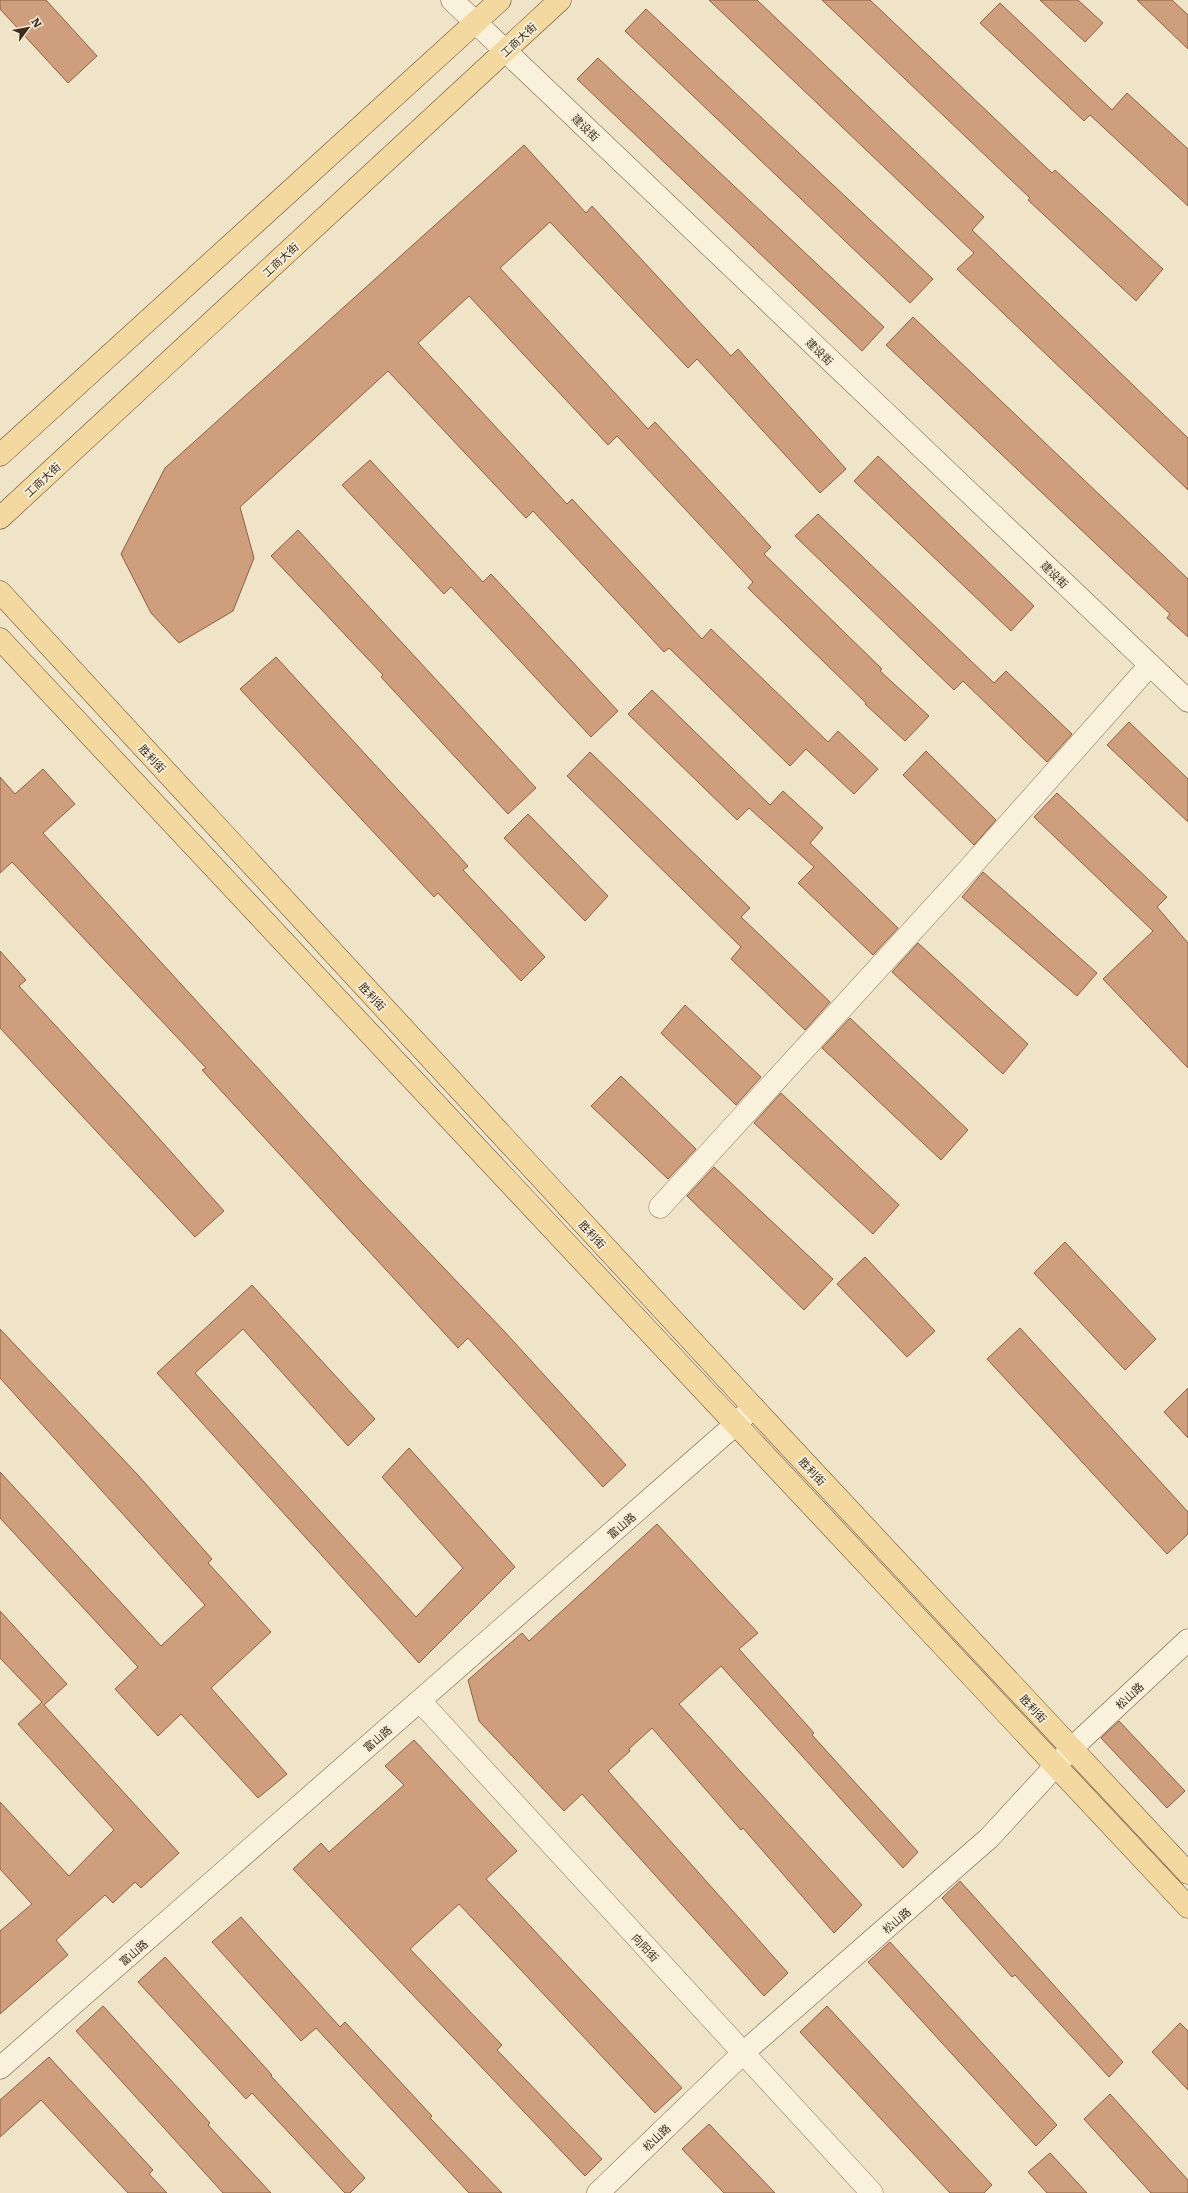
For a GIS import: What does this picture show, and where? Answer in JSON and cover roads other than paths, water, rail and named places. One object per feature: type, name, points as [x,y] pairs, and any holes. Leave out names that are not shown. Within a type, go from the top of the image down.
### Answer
[{"type":"main road","points":[[0,456],[500,0]]},
{"type":"main road","name":"工商大街","points":[[0,518],[560,0]]},
{"type":"main road","name":"胜利街","points":[[0,592],[753,1407],[1188,1873]]},
{"type":"main road","name":"胜利街","points":[[0,639],[737,1423],[1188,1907]]},
{"type":"street","name":"建设街","points":[[452,0],[1188,701]]},
{"type":"street","points":[[660,1207],[967,871],[1150,665]]},
{"type":"street","name":"富山路","points":[[0,2068],[737,1423],[753,1407]]},
{"type":"street","name":"松山路","points":[[598,2193],[743,2053],[989,1838],[1072,1748],[1188,1640]]},
{"type":"street","name":"向阳街","points":[[420,1701],[872,2193]]}]
